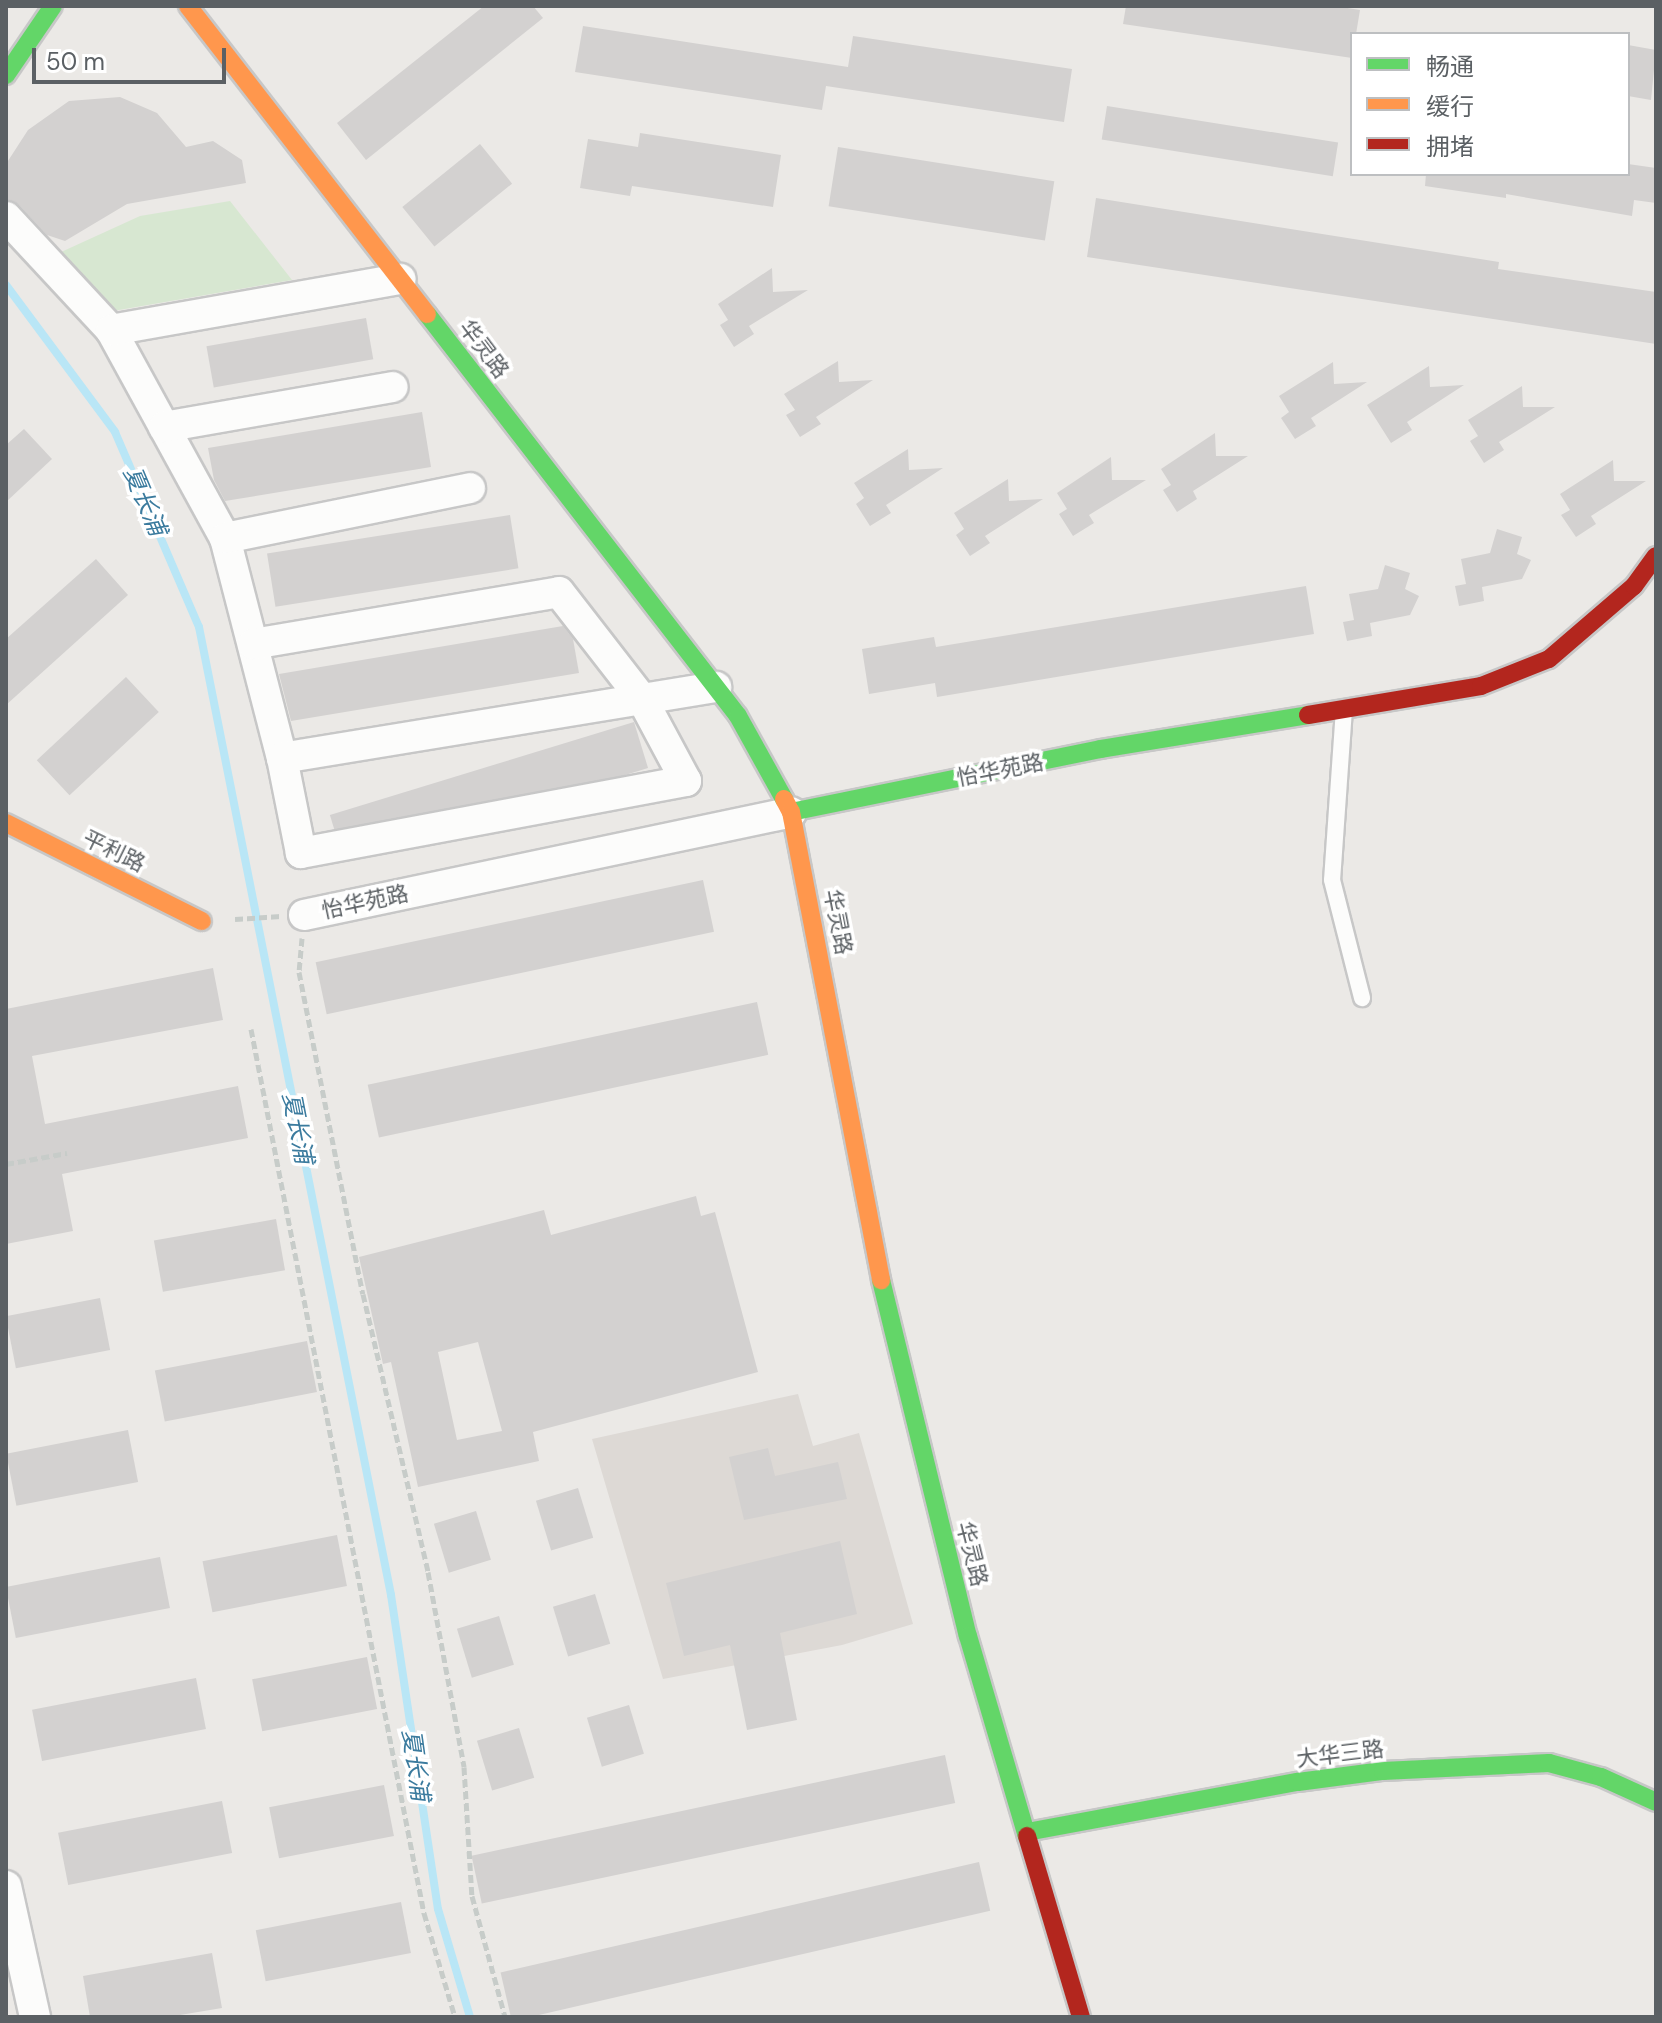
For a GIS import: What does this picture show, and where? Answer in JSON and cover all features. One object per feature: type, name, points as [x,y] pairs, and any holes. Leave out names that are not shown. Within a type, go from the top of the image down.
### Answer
[{"type":"main road","points":[[6,75],[53,6]]},
{"type":"main road","name":"华灵路","points":[[188,6],[738,716],[791,812],[892,1335],[968,1636],[1081,2017]]},
{"type":"main road","name":"怡华苑路","points":[[791,812],[1101,749],[1481,686],[1549,659],[1634,586],[1656,556]]},
{"type":"main road","name":"平利路","points":[[6,823],[202,921]]},
{"type":"main road","name":"大华三路","points":[[1027,1832],[1298,1782],[1383,1771],[1549,1763],[1601,1777],[1656,1802]]},
{"type":"street","points":[[6,217],[111,330],[225,538],[282,758],[301,853],[686,781],[642,699],[559,592],[253,644]]},
{"type":"street","points":[[111,330],[401,279]]},
{"type":"street","points":[[164,427],[393,387]]},
{"type":"street","points":[[225,538],[470,488]]},
{"type":"street","points":[[282,758],[716,687]]},
{"type":"street","name":"怡华苑路","points":[[304,915],[791,812]]},
{"type":"street","points":[[6,1886],[35,2017]]},
{"type":"lane","points":[[1344,708],[1332,880],[1362,998]]},
{"type":"path","points":[[202,921],[304,915],[299,972],[363,1294],[428,1572],[464,1767],[472,1896],[505,2017]]},
{"type":"path","points":[[251,1029],[424,1913],[455,2017]]},
{"type":"path","points":[[6,1164],[67,1153]]},
{"type":"shaded area","points":[[798,1394],[813,1446],[859,1433],[913,1624],[842,1645],[663,1679],[592,1439]]},
{"type":"green space","points":[[230,201],[292,280],[113,311],[59,253],[140,216]]},
{"type":"building","points":[[484,6],[533,6],[543,18],[366,160],[337,123]]},
{"type":"building","points":[[1126,6],[1335,6],[1360,10],[1356,32],[1350,32],[1350,58],[1123,24]]},
{"type":"building","points":[[583,26],[848,67],[853,36],[1072,69],[1064,122],[826,86],[822,110],[575,72]]},
{"type":"building","points":[[1630,45],[1656,50],[1651,100],[1630,96]]},
{"type":"building","points":[[120,97],[157,113],[186,147],[213,141],[242,160],[246,183],[127,204],[65,241],[47,235],[19,205],[6,200],[6,164],[28,130],[69,101]]},
{"type":"building","points":[[1107,106],[1338,143],[1333,176],[1102,140]]},
{"type":"building","points":[[640,133],[781,155],[773,207],[632,186],[630,196],[580,188],[588,139],[638,147]]},
{"type":"building","points":[[480,144],[512,184],[434,247],[402,207]]},
{"type":"building","points":[[838,147],[1054,181],[1045,241],[829,206]]},
{"type":"building","points":[[1630,164],[1656,168],[1656,203],[1634,200],[1632,216],[1506,194],[1506,198],[1425,186],[1426,176],[1630,176]]},
{"type":"building","points":[[1096,198],[1499,262],[1498,269],[1656,292],[1656,344],[1087,257]]},
{"type":"building","points":[[772,268],[773,292],[808,290],[749,326],[754,334],[734,347],[720,325],[728,320],[718,304]]},
{"type":"building","points":[[366,318],[373,359],[214,387],[206,346]]},
{"type":"building","points":[[838,361],[839,382],[873,380],[816,417],[821,424],[800,437],[786,415],[795,410],[784,394]]},
{"type":"building","points":[[1333,362],[1334,384],[1367,382],[1311,418],[1316,426],[1295,439],[1281,418],[1289,412],[1279,396]]},
{"type":"building","points":[[1429,366],[1430,387],[1464,385],[1407,422],[1412,430],[1391,443],[1367,405]]},
{"type":"building","points":[[1522,386],[1523,407],[1555,407],[1499,442],[1504,450],[1484,463],[1470,441],[1478,436],[1468,420]]},
{"type":"building","points":[[422,412],[431,467],[225,501],[214,480],[208,448]]},
{"type":"building","points":[[24,429],[52,459],[6,502],[6,445]]},
{"type":"building","points":[[1215,433],[1216,456],[1248,456],[1193,491],[1197,499],[1177,512],[1163,490],[1171,485],[1161,469]]},
{"type":"building","points":[[908,449],[909,470],[943,468],[886,505],[891,513],[870,526],[856,504],[864,498],[854,483]]},
{"type":"building","points":[[1111,457],[1112,480],[1146,480],[1089,515],[1094,523],[1073,536],[1059,514],[1067,509],[1057,493]]},
{"type":"building","points":[[1613,460],[1614,481],[1646,481],[1591,516],[1596,524],[1576,537],[1561,515],[1570,510],[1560,494]]},
{"type":"building","points":[[1008,479],[1009,501],[1043,499],[985,536],[990,543],[970,556],[956,535],[964,529],[954,513]]},
{"type":"building","points":[[510,515],[518,568],[275,607],[267,553]]},
{"type":"building","points":[[1497,529],[1522,537],[1517,554],[1531,560],[1522,579],[1482,587],[1484,601],[1459,606],[1455,586],[1466,584],[1461,559],[1490,553]]},
{"type":"building","points":[[96,559],[128,595],[6,705],[6,639]]},
{"type":"building","points":[[1385,565],[1410,573],[1405,589],[1419,596],[1410,615],[1370,623],[1372,636],[1347,641],[1343,622],[1354,620],[1349,594],[1378,589]]},
{"type":"building","points":[[1306,586],[1314,634],[937,697],[935,683],[869,694],[862,649],[934,637],[936,647]]},
{"type":"building","points":[[563,626],[573,639],[579,673],[291,721],[279,674]]},
{"type":"building","points":[[126,677],[159,712],[70,795],[37,760]]},
{"type":"building","points":[[634,722],[648,768],[344,861],[330,815]]},
{"type":"building","points":[[703,880],[714,932],[327,1014],[316,962]]},
{"type":"building","points":[[213,968],[223,1020],[32,1056],[45,1124],[238,1086],[248,1138],[62,1174],[73,1231],[6,1244],[6,1009]]},
{"type":"building","points":[[757,1002],[768,1055],[379,1138],[368,1085]]},
{"type":"building","points":[[696,1196],[701,1216],[715,1212],[758,1372],[533,1432],[539,1461],[418,1487],[391,1362],[383,1364],[359,1257],[544,1210],[551,1235]],"holes":[[[478,1342],[502,1431],[457,1440],[438,1352]]]},
{"type":"building","points":[[276,1219],[285,1270],[163,1292],[154,1241]]},
{"type":"building","points":[[100,1298],[110,1350],[16,1368],[6,1316]]},
{"type":"building","points":[[307,1341],[317,1392],[165,1422],[155,1371]]},
{"type":"building","points":[[128,1430],[138,1482],[16,1506],[6,1454]]},
{"type":"building","points":[[768,1448],[775,1476],[838,1462],[847,1499],[744,1520],[729,1457]]},
{"type":"building","points":[[578,1488],[593,1538],[551,1551],[536,1501]]},
{"type":"building","points":[[476,1511],[491,1560],[449,1573],[434,1524]]},
{"type":"building","points":[[337,1535],[347,1586],[212,1612],[203,1561]]},
{"type":"building","points":[[840,1541],[857,1614],[780,1633],[797,1720],[747,1730],[730,1645],[684,1656],[666,1583]]},
{"type":"building","points":[[160,1557],[170,1608],[16,1638],[6,1587]]},
{"type":"building","points":[[595,1594],[610,1644],[568,1657],[553,1607]]},
{"type":"building","points":[[499,1616],[514,1665],[472,1678],[457,1629]]},
{"type":"building","points":[[367,1657],[377,1709],[262,1731],[252,1679]]},
{"type":"building","points":[[196,1678],[206,1729],[42,1761],[32,1710]]},
{"type":"building","points":[[629,1705],[644,1754],[602,1767],[587,1718]]},
{"type":"building","points":[[519,1728],[534,1778],[492,1791],[477,1741]]},
{"type":"building","points":[[945,1755],[955,1803],[482,1904],[472,1856]]},
{"type":"building","points":[[384,1785],[394,1836],[279,1858],[269,1807]]},
{"type":"building","points":[[222,1801],[232,1853],[68,1885],[58,1833]]},
{"type":"building","points":[[979,1862],[990,1911],[530,2017],[511,2017],[501,1972]]},
{"type":"building","points":[[401,1902],[411,1953],[266,1981],[256,1930]]},
{"type":"building","points":[[212,1953],[222,2008],[168,2017],[90,2017],[83,1976]]},
{"type":"waterway","name":"夏长浦","points":[[6,285],[115,432],[199,627],[391,1595],[438,1909],[470,2017]]},
{"type":"traffic: fast","points":[[6,75],[53,6]]},
{"type":"traffic: fast","points":[[427,314],[738,716],[784,799]]},
{"type":"traffic: fast","points":[[791,812],[1101,749],[1308,715]]},
{"type":"traffic: fast","points":[[881,1280],[968,1636],[1027,1836]]},
{"type":"traffic: fast","points":[[1027,1832],[1298,1782],[1383,1771],[1549,1763],[1601,1777],[1656,1802]]},
{"type":"traffic: slow","points":[[188,6],[427,314]]},
{"type":"traffic: slow","points":[[784,799],[791,812],[881,1280]]},
{"type":"traffic: slow","points":[[6,823],[202,921]]},
{"type":"traffic: jam","points":[[1308,715],[1481,686],[1549,659],[1634,586],[1656,556]]},
{"type":"traffic: jam","points":[[1027,1836],[1081,2017]]}]
